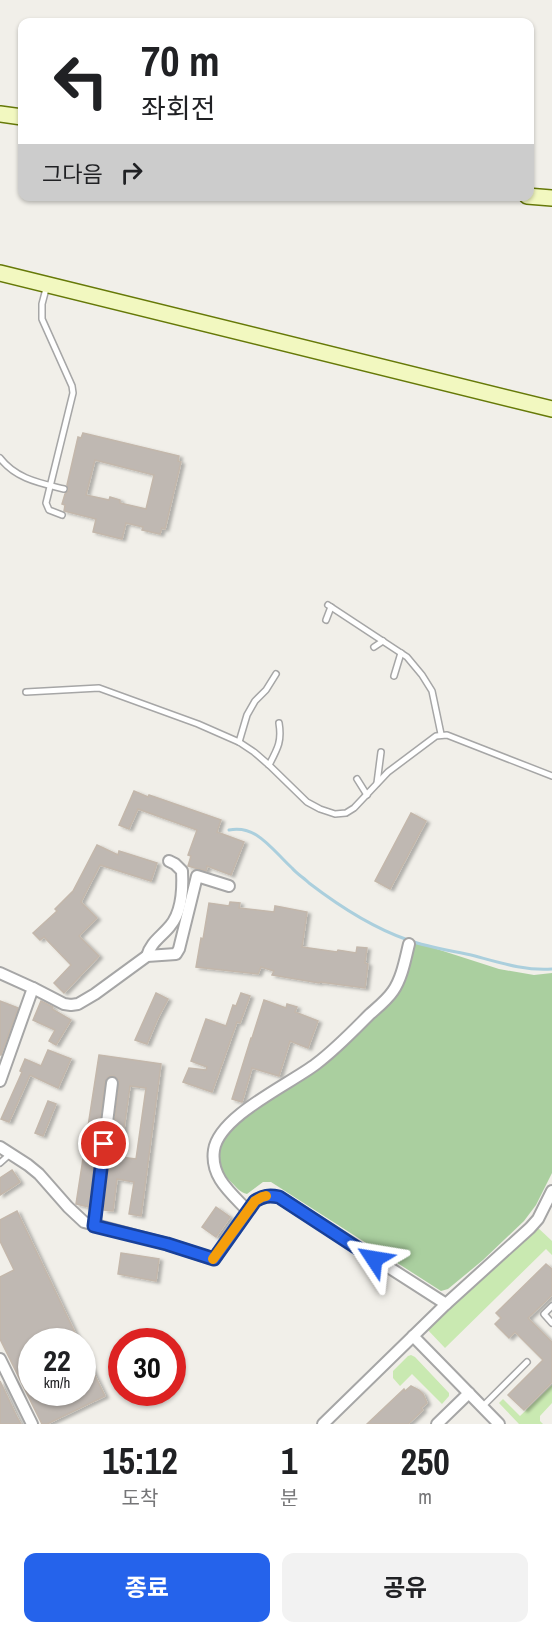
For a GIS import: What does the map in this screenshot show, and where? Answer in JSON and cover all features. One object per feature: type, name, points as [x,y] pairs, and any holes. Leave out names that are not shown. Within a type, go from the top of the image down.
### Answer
[{"type":"street","points":[[0,114],[18,116]]},
{"type":"street","points":[[534,197],[552,198]]},
{"type":"street","points":[[0,273],[552,409]]},
{"type":"street","points":[[147,956],[152,944],[170,926],[178,914],[182,871],[169,861]]},
{"type":"street","points":[[0,974],[64,1004],[78,1004],[147,956],[176,954],[197,876],[229,886]]},
{"type":"street","points":[[248,1211],[218,1179],[214,1165],[214,1150],[219,1136],[228,1125],[270,1093],[315,1064],[392,994],[399,981],[409,944]]},
{"type":"street","points":[[0,1081],[33,988]]},
{"type":"street","points":[[94,1226],[112,1083]]},
{"type":"street","points":[[0,1147],[39,1174],[84,1222],[214,1259],[255,1201],[262,1197],[279,1197],[446,1304]]},
{"type":"street","points":[[323,1424],[446,1304],[530,1228],[538,1219],[552,1191]]},
{"type":"street","points":[[413,1336],[499,1424]]},
{"type":"street","points":[[0,1359],[32,1424]]},
{"type":"street","points":[[437,1424],[469,1393]]},
{"type":"lane","points":[[47,284],[41,311],[42,319],[67,372],[73,393],[47,507],[62,515]]},
{"type":"lane","points":[[0,458],[14,472],[28,480],[64,489]]},
{"type":"lane","points":[[326,620],[329,606],[407,657],[432,691],[441,734]]},
{"type":"lane","points":[[374,646],[383,641]]},
{"type":"lane","points":[[394,676],[401,653]]},
{"type":"lane","points":[[239,742],[247,715],[276,674]]},
{"type":"lane","points":[[26,692],[99,688],[198,724],[239,742],[269,765],[307,802],[335,814],[346,813],[354,808],[388,772],[441,734],[552,776]]},
{"type":"lane","points":[[269,765],[281,736],[279,723]]},
{"type":"lane","points":[[376,784],[381,752]]},
{"type":"lane","points":[[357,779],[367,795]]},
{"type":"lane","points":[[0,1163],[10,1153]]},
{"type":"lane","points":[[552,1306],[544,1314],[552,1323]]},
{"type":"lane","points":[[482,1407],[527,1362]]},
{"type":"green space","points":[[415,942],[499,969],[534,975],[552,973],[552,1173],[536,1205],[524,1221],[483,1260],[448,1289],[441,1291],[271,1182],[263,1182],[247,1194],[242,1192],[221,1169],[218,1157],[221,1143],[230,1128],[274,1094],[319,1066],[403,981]]},
{"type":"green space","points":[[536,1226],[552,1241],[552,1255],[546,1249],[445,1348],[426,1328]]},
{"type":"green space","points":[[411,1355],[449,1393],[442,1404],[412,1374],[400,1386],[393,1378],[393,1371]]},
{"type":"green space","points":[[552,1385],[552,1403],[540,1416],[543,1424],[519,1424],[499,1403],[503,1399],[520,1416]]},
{"type":"building","points":[[83,433],[179,456],[178,461],[181,462],[165,529],[162,528],[160,534],[126,523],[122,539],[93,532],[96,519],[64,511],[65,505],[62,504],[69,490],[67,485],[78,437],[81,438]],"holes":[[[95,460],[154,475],[146,509],[120,503],[120,500],[110,497],[109,500],[86,495]]]},
{"type":"building","points":[[134,791],[221,820],[217,832],[244,842],[231,875],[207,866],[206,871],[188,866],[191,856],[188,855],[197,830],[138,809],[129,829],[119,825]]},
{"type":"building","points":[[411,813],[426,821],[390,889],[375,881]]},
{"type":"building","points":[[97,845],[118,855],[119,851],[157,863],[151,881],[100,865],[81,902],[97,918],[79,936],[99,956],[64,993],[54,983],[71,965],[44,937],[40,940],[33,933],[57,911],[55,909],[73,891]]},
{"type":"building","points":[[230,902],[240,903],[239,908],[274,912],[275,906],[307,912],[302,947],[356,953],[357,947],[367,948],[365,988],[272,975],[274,971],[261,967],[258,974],[196,967],[209,903],[229,906]]},
{"type":"building","points":[[156,993],[168,999],[147,1044],[135,1040]]},
{"type":"building","points":[[241,993],[250,996],[240,1023],[237,1022],[212,1092],[183,1082],[189,1068],[206,1070],[207,1067],[191,1061],[206,1019],[226,1026],[233,1005],[236,1006]]},
{"type":"building","points":[[264,1000],[286,1008],[287,1004],[297,1007],[295,1012],[318,1021],[308,1048],[290,1041],[279,1076],[252,1068],[242,1102],[232,1099]]},
{"type":"building","points":[[0,1001],[18,1008],[1,1055],[0,1055]]},
{"type":"building","points":[[41,1001],[71,1020],[56,1045],[49,1041],[55,1030],[33,1020]]},
{"type":"building","points":[[48,1050],[71,1059],[58,1088],[30,1075],[9,1122],[1,1119],[22,1072],[20,1071],[25,1059],[41,1066]]},
{"type":"building","points":[[99,1055],[161,1064],[141,1216],[129,1214],[134,1182],[117,1179],[113,1211],[104,1210],[119,1084],[119,1080],[114,1076],[109,1076],[105,1082],[89,1207],[76,1204]],"holes":[[[130,1086],[146,1088],[136,1159],[120,1157]]]},
{"type":"building","points":[[48,1101],[56,1104],[43,1136],[35,1133]]},
{"type":"building","points":[[12,1170],[20,1182],[0,1195],[0,1178]]},
{"type":"building","points":[[216,1207],[230,1217],[216,1237],[202,1227]]},
{"type":"building","points":[[17,1211],[73,1328],[18,1328],[18,1375],[0,1339],[0,1277],[14,1270],[0,1241],[0,1220]]},
{"type":"building","points":[[121,1253],[159,1259],[156,1281],[118,1274]]},
{"type":"building","points":[[546,1264],[552,1269],[552,1295],[528,1318],[552,1342],[552,1382],[524,1410],[508,1395],[543,1360],[515,1332],[509,1338],[495,1324],[501,1318],[496,1313]]},
{"type":"building","points":[[96,1378],[105,1396],[96,1400]]},
{"type":"building","points":[[0,1381],[17,1417],[21,1424],[0,1424]]},
{"type":"building","points":[[411,1386],[423,1394],[427,1403],[408,1424],[367,1424],[404,1389],[405,1391]]},
{"type":"building","points":[[33,1406],[84,1406],[47,1424],[42,1424]]},
{"type":"waterway","points":[[229,830],[248,831],[264,840],[320,892],[357,916],[395,935],[425,945],[514,966],[552,969]]},
{"type":"slow traffic","points":[[213,1259],[255,1201],[266,1196]]},
{"type":"route","points":[[104,1144],[94,1226],[167,1244],[214,1259],[255,1201],[271,1196],[279,1197],[374,1259]]}]
